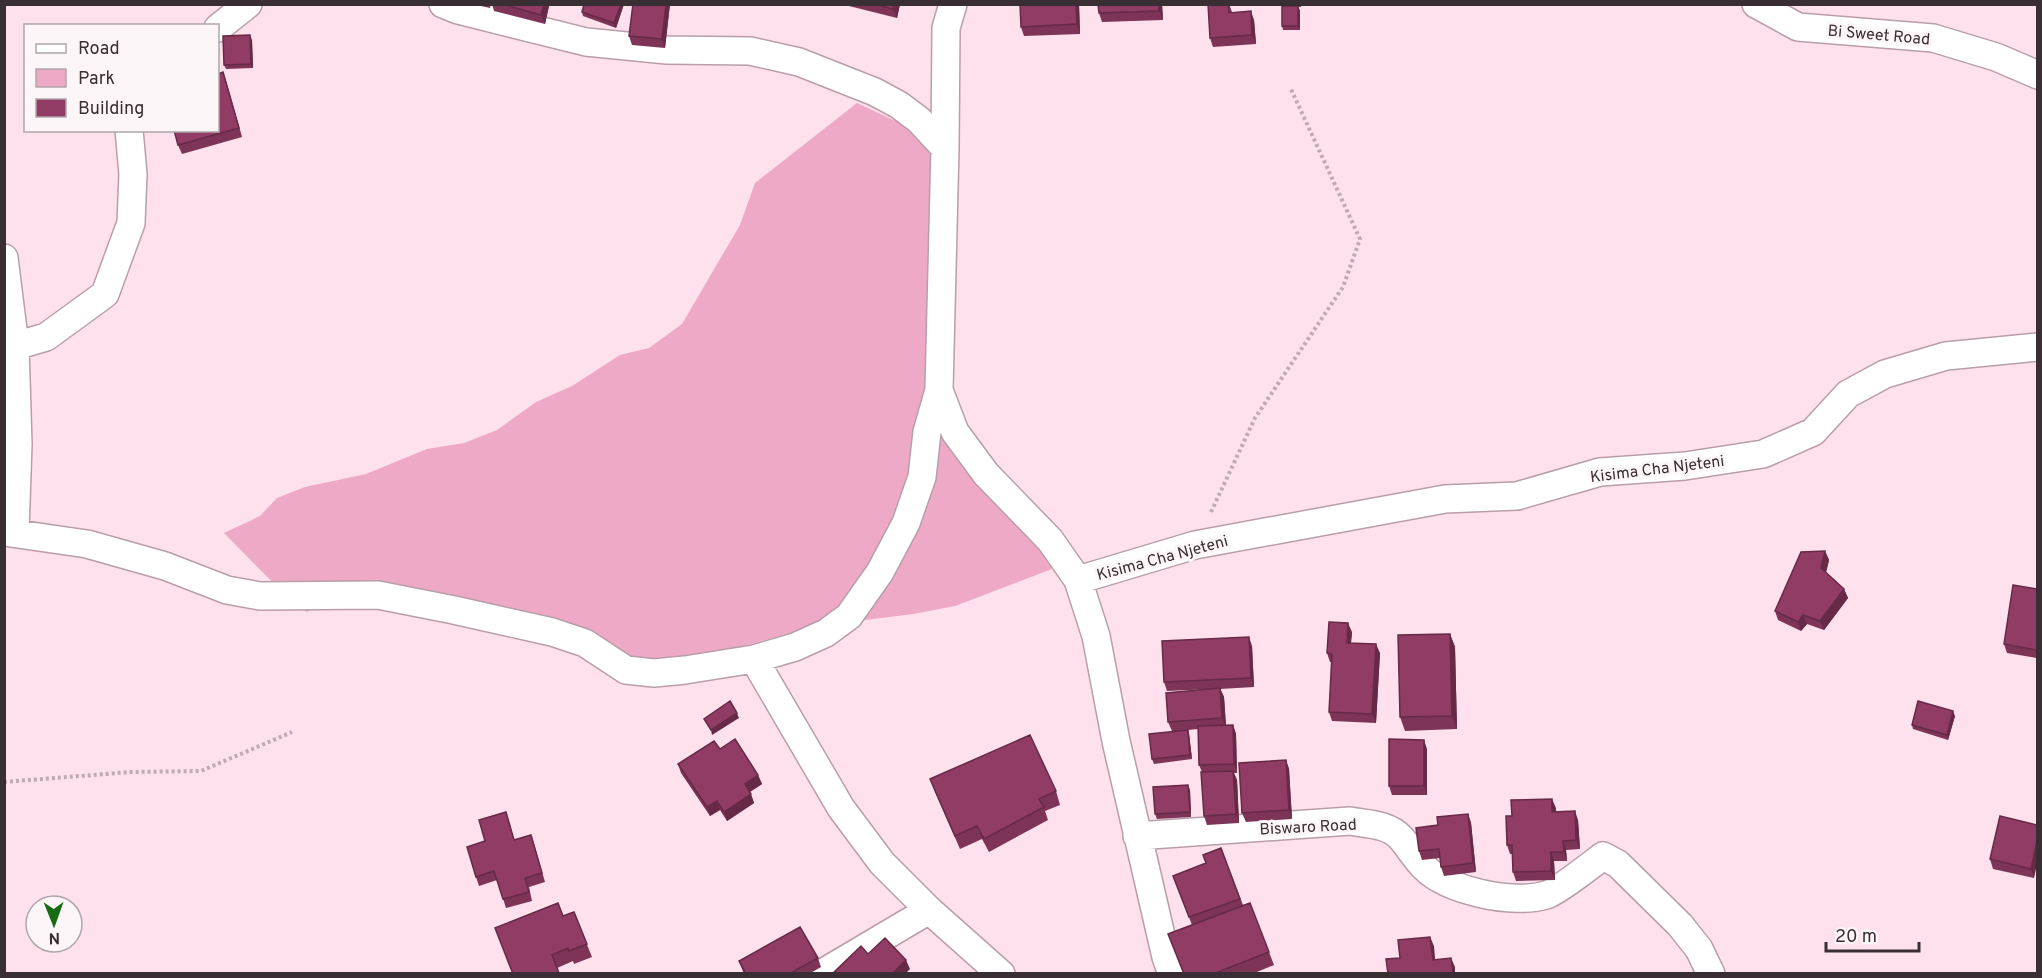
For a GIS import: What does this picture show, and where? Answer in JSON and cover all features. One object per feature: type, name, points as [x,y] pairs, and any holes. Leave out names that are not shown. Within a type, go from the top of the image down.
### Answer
[{"type":"street","points":[[219,27],[248,4]]},
{"type":"street","points":[[443,4],[458,10],[586,42],[667,50],[750,51],[799,62],[875,92],[898,105],[919,120],[945,148]]},
{"type":"street","points":[[4,258],[15,346],[18,444],[10,532],[87,544],[165,566],[227,590],[271,596],[378,595],[552,632],[585,643],[626,670],[664,672],[754,659],[795,647],[826,633],[849,616],[880,572],[906,523],[922,477],[927,432],[939,390],[946,28],[953,4]]},
{"type":"street","name":"Bi Sweet Road","points":[[1756,4],[1798,27],[1933,38],[1996,57],[2037,75]]},
{"type":"street","points":[[15,346],[46,337],[105,294],[131,223],[133,174],[129,132]]},
{"type":"street","name":"Kisima Cha Njeteni","points":[[1078,580],[1195,545],[1445,499],[1517,496],[1600,472],[1685,466],[1763,454],[1813,432],[1848,394],[1885,374],[1946,356],[2037,347]]},
{"type":"street","points":[[939,390],[955,432],[986,474],[1050,540],[1078,580],[1096,636],[1137,836],[1172,974]]},
{"type":"street","points":[[754,659],[841,808],[882,863],[929,910],[1001,974]]},
{"type":"street","name":"Biswaro Road","points":[[1137,836],[1350,822],[1380,825],[1399,835],[1425,868],[1449,883],[1485,896],[1518,898],[1547,895],[1603,856],[1618,864],[1680,925],[1699,949],[1711,974]]},
{"type":"street","points":[[821,974],[929,910]]},
{"type":"path","points":[[1195,545],[1255,418],[1343,287],[1360,239],[1290,87]]},
{"type":"path","points":[[4,782],[131,772],[201,771],[292,732]]},
{"type":"green space","points":[[857,103],[917,131],[934,146],[929,381],[1052,569],[955,606],[913,614],[810,627],[717,654],[632,663],[427,612],[325,603],[307,612],[294,604],[224,533],[260,516],[277,498],[305,487],[366,474],[427,449],[464,443],[497,430],[536,402],[572,386],[620,355],[649,348],[682,324],[740,225],[755,183]]},
{"type":"building","points":[[502,4],[544,4],[541,15]]},
{"type":"building","points":[[584,4],[621,4],[614,23],[582,12]]},
{"type":"building","points":[[633,4],[666,4],[662,39],[629,36]]},
{"type":"building","points":[[875,4],[894,4],[893,9]]},
{"type":"building","points":[[1020,4],[1076,4],[1077,24],[1021,27]]},
{"type":"building","points":[[1098,4],[1159,4],[1159,11],[1099,13]]},
{"type":"building","points":[[1208,4],[1228,4],[1229,13],[1251,11],[1252,35],[1210,38]]},
{"type":"building","points":[[1282,6],[1298,6],[1298,26],[1282,26]]},
{"type":"building","points":[[250,35],[251,64],[224,65],[223,36]]},
{"type":"building","points":[[223,72],[239,128],[178,145],[175,132],[219,132],[219,74]]},
{"type":"building","points":[[1825,551],[1821,568],[1844,589],[1820,621],[1803,615],[1798,622],[1775,611],[1801,552]]},
{"type":"building","points":[[2013,585],[2037,589],[2037,650],[2004,644]]},
{"type":"building","points":[[1329,622],[1348,623],[1347,643],[1376,644],[1372,714],[1329,712],[1332,654],[1327,653]]},
{"type":"building","points":[[1450,634],[1452,716],[1400,717],[1398,635]]},
{"type":"building","points":[[1249,637],[1251,678],[1164,682],[1162,641]]},
{"type":"building","points":[[1220,688],[1222,718],[1168,722],[1166,693]]},
{"type":"building","points":[[730,701],[737,713],[711,730],[704,719]]},
{"type":"building","points":[[1918,701],[1953,711],[1947,735],[1912,725]]},
{"type":"building","points":[[1233,725],[1234,764],[1199,765],[1198,726]]},
{"type":"building","points":[[1188,730],[1190,755],[1152,759],[1149,734]]},
{"type":"building","points":[[1030,735],[1056,791],[1039,799],[1044,807],[984,839],[977,826],[955,836],[930,779]]},
{"type":"building","points":[[735,739],[758,775],[745,784],[751,794],[724,812],[717,801],[707,807],[678,764],[714,741],[720,749]]},
{"type":"building","points":[[1389,739],[1424,740],[1424,786],[1389,786]]},
{"type":"building","points":[[1286,760],[1289,810],[1242,813],[1239,763]]},
{"type":"building","points":[[1233,771],[1236,814],[1204,816],[1201,772]]},
{"type":"building","points":[[1188,785],[1190,812],[1155,814],[1153,787]]},
{"type":"building","points":[[1552,799],[1552,812],[1575,811],[1576,840],[1563,841],[1564,852],[1551,852],[1551,871],[1513,872],[1512,845],[1507,845],[1506,816],[1512,816],[1511,800]]},
{"type":"building","points":[[506,812],[514,840],[531,835],[542,873],[525,878],[529,892],[503,899],[494,871],[476,877],[467,847],[485,841],[479,820]]},
{"type":"building","points":[[1468,814],[1473,863],[1441,867],[1439,849],[1419,851],[1416,828],[1438,825],[1437,817]]},
{"type":"building","points":[[2000,816],[2037,825],[2037,841],[2031,869],[1990,859]]},
{"type":"building","points":[[1221,848],[1240,899],[1189,917],[1173,876],[1206,863],[1203,855]]},
{"type":"building","points":[[558,903],[563,916],[574,912],[587,944],[569,951],[568,948],[552,955],[559,973],[513,974],[495,928]]},
{"type":"building","points":[[1250,903],[1269,952],[1213,974],[1184,974],[1168,934]]},
{"type":"building","points":[[800,927],[818,958],[789,974],[746,974],[739,961]]},
{"type":"building","points":[[1430,937],[1433,960],[1451,958],[1453,974],[1388,974],[1386,959],[1400,958],[1398,940]]},
{"type":"building","points":[[885,938],[906,960],[892,974],[832,974],[861,946],[868,954]]}]
